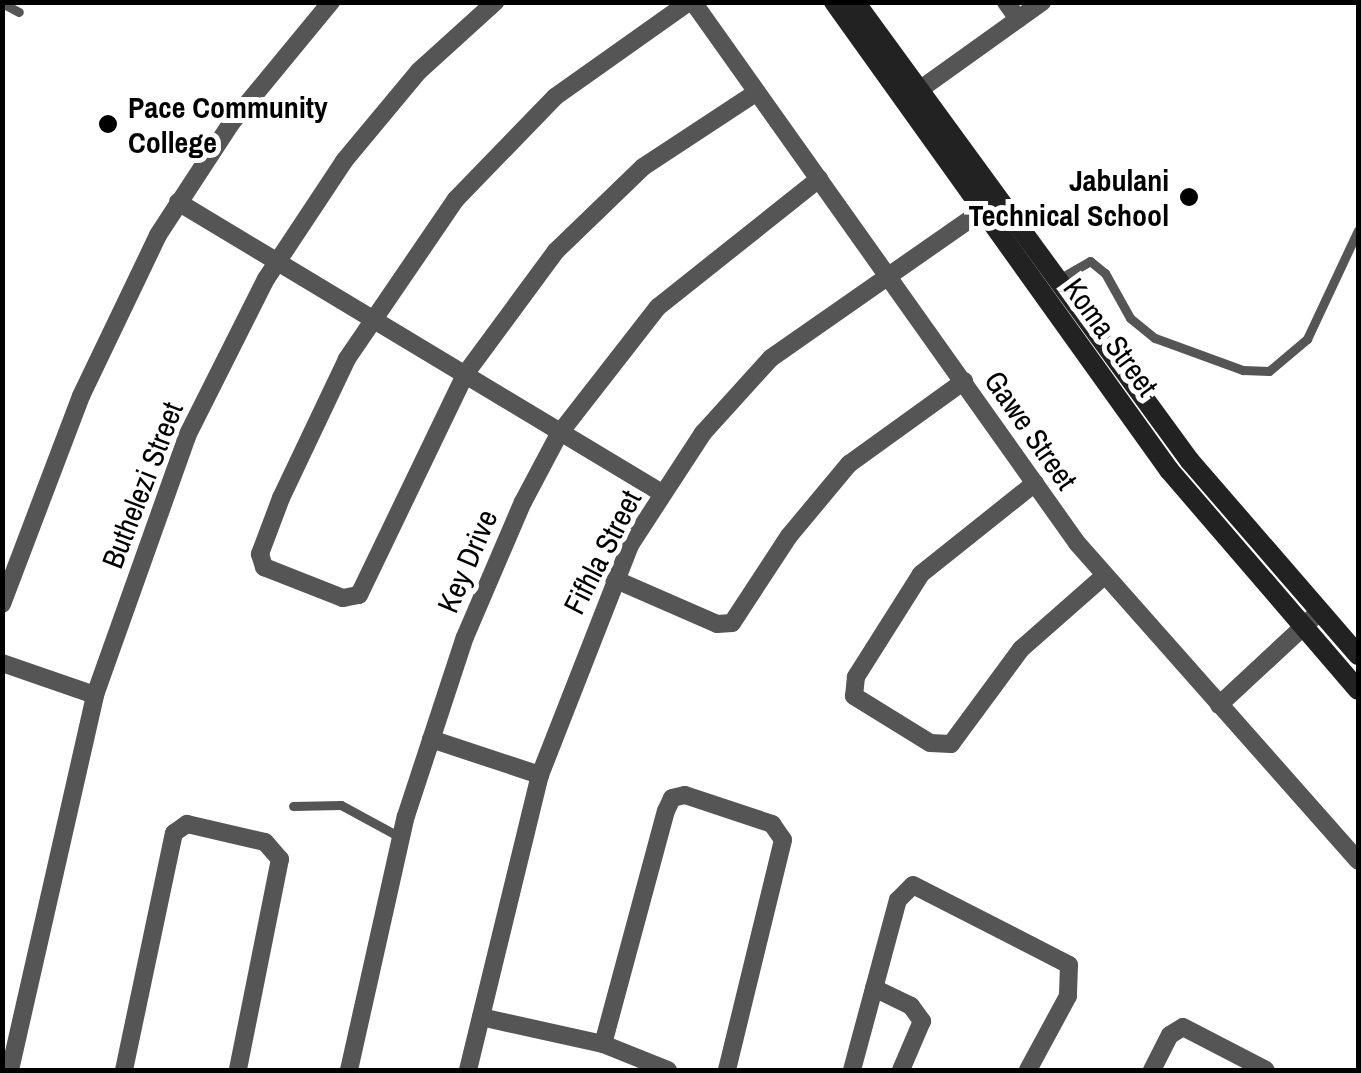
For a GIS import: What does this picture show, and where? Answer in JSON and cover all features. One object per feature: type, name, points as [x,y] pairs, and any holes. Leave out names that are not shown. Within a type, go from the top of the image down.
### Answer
[{"type":"main road","name":"Koma Street","points":[[834,2],[911,96],[991,204],[1044,294],[1180,484],[1312,619],[1358,655]]},
{"type":"main road","name":"Koma Street","points":[[856,2],[911,96]]},
{"type":"main road","name":"Koma Street","points":[[991,204],[1060,278],[1190,462],[1312,619],[1358,690]]},
{"type":"street","points":[[2,604],[80,396],[178,202],[232,122],[331,2]]},
{"type":"street","name":"Buthelezi Street","points":[[10,1070],[95,695],[187,436],[278,258],[393,98],[495,2]]},
{"type":"street","points":[[691,2],[528,122],[456,198],[370,317],[281,498],[262,565],[343,598],[361,593],[466,373],[556,252],[616,190],[757,92]]},
{"type":"street","name":"Gawe Street","points":[[691,2],[1103,577],[1358,861]]},
{"type":"street","points":[[1006,2],[1018,19]]},
{"type":"street","points":[[911,96],[1042,2]]},
{"type":"street","name":"Key Drive","points":[[349,1070],[400,837],[431,740],[492,569],[558,434],[631,338],[685,280],[819,179]]},
{"type":"street","points":[[178,202],[278,258],[558,434],[662,493]]},
{"type":"street","name":"Fifhla Street","points":[[468,1070],[540,774],[614,579],[662,493],[727,403],[771,358],[991,204]]},
{"type":"street","points":[[614,579],[716,624],[732,623],[849,464],[964,382]]},
{"type":"street","points":[[1035,483],[921,574],[852,692],[930,743],[951,744],[1022,649],[1103,577]]},
{"type":"street","points":[[1218,705],[1312,619]]},
{"type":"street","points":[[2,663],[95,695]]},
{"type":"street","points":[[431,740],[540,774]]},
{"type":"street","points":[[603,1044],[672,798],[685,795],[772,824],[783,840],[727,1070]]},
{"type":"street","points":[[124,1070],[173,837],[184,824],[265,842],[280,856],[238,1070]]},
{"type":"street","points":[[852,1070],[898,900],[906,887],[917,886],[1069,964],[1068,996],[1028,1070]]},
{"type":"street","points":[[874,988],[910,1006],[922,1021],[902,1070]]},
{"type":"street","points":[[480,1017],[603,1044],[668,1070]]},
{"type":"street","points":[[1152,1070],[1176,1030],[1191,1028],[1266,1070]]},
{"type":"lane","points":[[2,3],[19,12]]},
{"type":"lane","points":[[1044,294],[1060,278],[1090,261],[1105,273],[1130,318],[1154,338],[1243,370],[1270,371],[1307,339],[1358,230]]},
{"type":"lane","points":[[292,806],[341,805],[400,837]]},
{"type":"place","name":"Pace Community College","points":[[108,124]]},
{"type":"place","name":"Jabulani Technical School","points":[[1189,197]]}]
